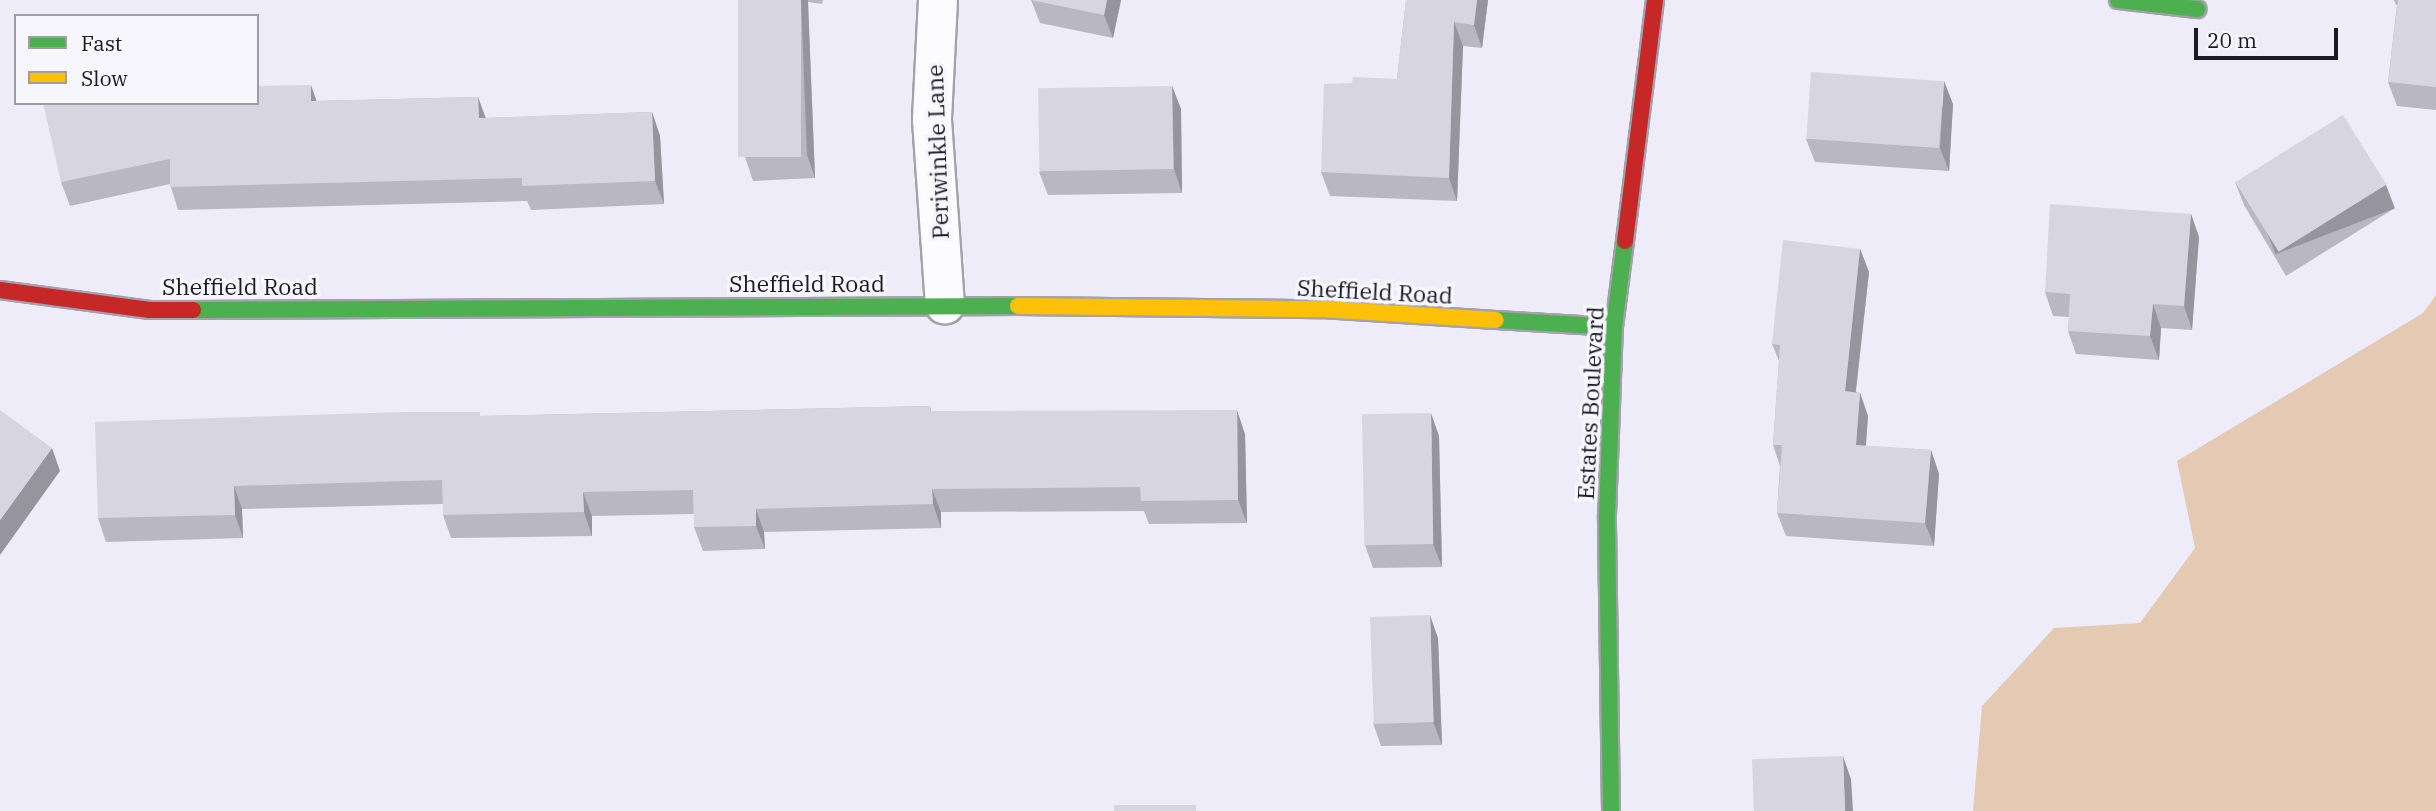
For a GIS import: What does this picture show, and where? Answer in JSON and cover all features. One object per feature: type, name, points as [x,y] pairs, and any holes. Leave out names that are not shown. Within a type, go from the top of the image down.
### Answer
[{"type":"street","name":"Periwinkle Lane","points":[[938,0],[932,120],[945,305]]},
{"type":"street","name":"Estates Boulevard","points":[[1611,811],[1607,515],[1614,327],[1655,0]]},
{"type":"street","points":[[2118,0],[2197,9]]},
{"type":"street","name":"Sheffield Road","points":[[0,290],[150,310],[945,305],[1322,309],[1614,327]]},
{"type":"shaded area","points":[[2436,295],[2436,811],[1973,811],[1982,706],[2054,628],[2140,623],[2195,548],[2177,461],[2423,313]]},
{"type":"building","points":[[738,0],[801,0],[801,157],[738,157]]},
{"type":"building","points":[[1031,0],[1107,0],[1104,15]]},
{"type":"building","points":[[1406,0],[1477,0],[1474,25],[1454,22],[1449,178],[1321,172],[1324,84],[1352,83],[1353,77],[1397,79]]},
{"type":"building","points":[[2398,0],[2436,0],[2436,87],[2388,82]]},
{"type":"building","points":[[1811,72],[1944,81],[1939,148],[1806,139]]},
{"type":"building","points":[[311,85],[311,101],[478,97],[479,118],[652,112],[655,181],[522,186],[522,178],[170,187],[170,159],[61,182],[43,105],[259,105],[259,86]]},
{"type":"building","points":[[1172,86],[1173,169],[1039,171],[1038,88]]},
{"type":"building","points":[[2343,115],[2386,185],[2279,252],[2235,182]]},
{"type":"building","points":[[2050,204],[2191,214],[2184,306],[2153,304],[2150,336],[2068,331],[2070,294],[2045,292]]},
{"type":"building","points":[[1783,240],[1860,249],[1845,391],[1860,393],[1856,445],[1931,450],[1925,523],[1777,513],[1782,445],[1773,445],[1780,345],[1772,344]]},
{"type":"building","points":[[930,406],[930,411],[1237,410],[1238,500],[1141,501],[1140,487],[932,489],[933,504],[756,509],[756,526],[694,527],[693,490],[583,492],[584,512],[443,515],[442,480],[234,486],[235,515],[98,518],[95,422],[404,412],[480,412],[480,416]]},
{"type":"building","points":[[0,410],[52,448],[0,520]]},
{"type":"building","points":[[1431,413],[1433,544],[1364,545],[1362,414]]},
{"type":"building","points":[[1430,615],[1434,722],[1374,724],[1370,617]]},
{"type":"building","points":[[1843,756],[1845,811],[1754,811],[1752,759]]},
{"type":"building","points":[[1114,805],[1196,805],[1196,811],[1114,811]]},
{"type":"traffic: fast","points":[[2118,0],[2197,9]]},
{"type":"traffic: fast","points":[[1611,811],[1607,515],[1614,327],[1625,241]]},
{"type":"traffic: fast","points":[[193,310],[1018,306]]},
{"type":"traffic: fast","points":[[1496,320],[1614,327]]},
{"type":"traffic: slow","points":[[1018,306],[1322,309],[1496,320]]},
{"type":"traffic: jam","points":[[1625,241],[1655,0]]},
{"type":"traffic: jam","points":[[0,290],[150,310],[193,310]]}]
